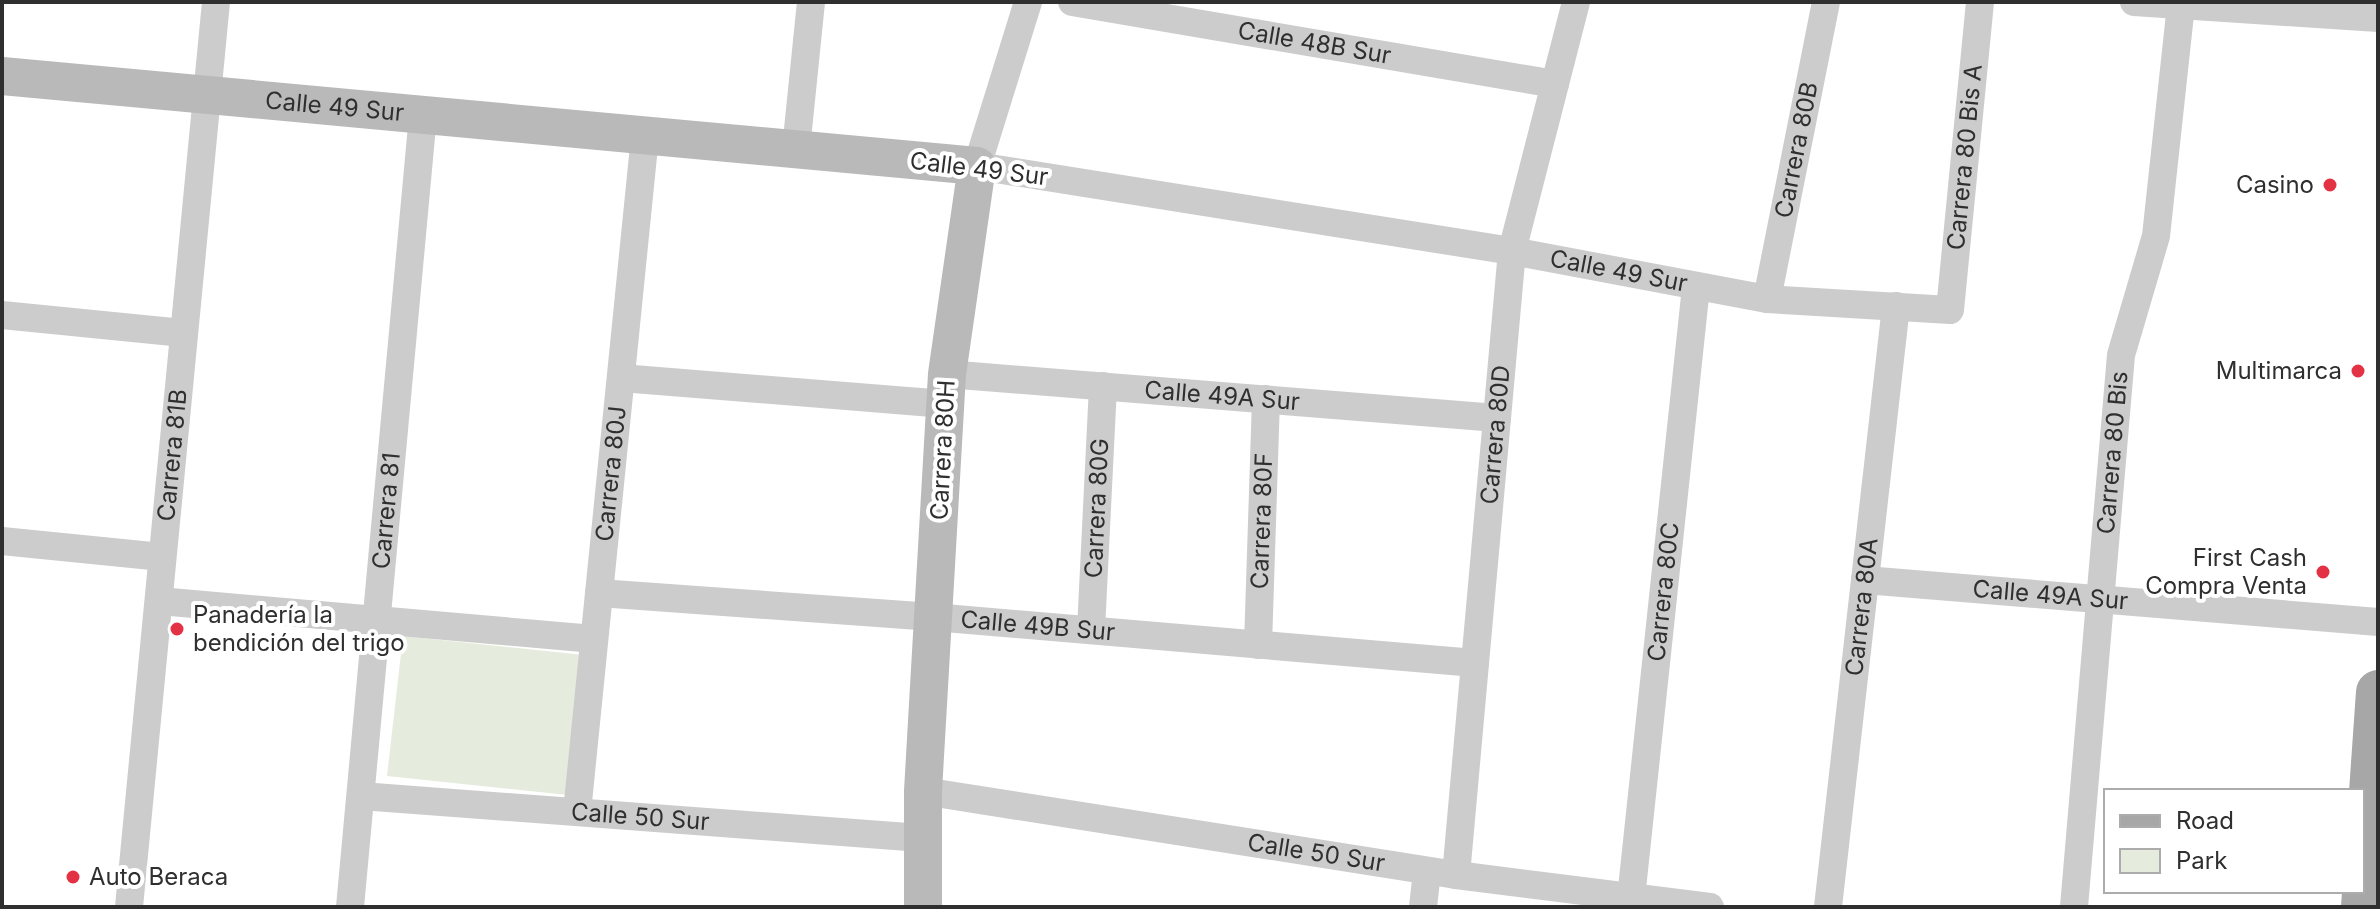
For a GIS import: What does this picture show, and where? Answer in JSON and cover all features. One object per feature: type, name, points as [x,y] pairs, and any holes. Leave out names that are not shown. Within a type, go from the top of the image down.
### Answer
[{"type":"main road","points":[[2363,907],[2377,718]]},
{"type":"street","name":"Carrera 81B","points":[[129,907],[216,2]]},
{"type":"street","points":[[796,149],[811,2]]},
{"type":"street","name":"Carrera 80H","points":[[923,907],[923,791],[946,389],[977,166],[1028,2]]},
{"type":"street","name":"Calle 48B Sur","points":[[1072,2],[1555,84]]},
{"type":"street","name":"Carrera 80D","points":[[1456,875],[1512,251],[1576,2]]},
{"type":"street","name":"Carrera 80B","points":[[1767,299],[1826,2]]},
{"type":"street","name":"Carrera 80 Bis A","points":[[1950,310],[1980,2]]},
{"type":"street","points":[[2134,2],[2378,18]]},
{"type":"street","name":"Carrera 80 Bis","points":[[2074,907],[2121,355],[2156,236],[2181,5]]},
{"type":"street","name":"Calle 49 Sur","points":[[2,76],[977,166],[1512,251],[1767,299],[1950,310]]},
{"type":"street","name":"Carrera 81","points":[[350,907],[423,115]]},
{"type":"street","name":"Carrera 80J","points":[[577,812],[645,136]]},
{"type":"street","name":"Carrera 80C","points":[[1631,898],[1696,287]]},
{"type":"street","name":"Carrera 80A","points":[[1828,907],[1896,306]]},
{"type":"street","points":[[2,315],[183,333]]},
{"type":"street","name":"Calle 49A Sur","points":[[621,378],[946,389],[1103,386],[1497,418]]},
{"type":"street","name":"Carrera 80G","points":[[1091,630],[1103,386]]},
{"type":"street","name":"Carrera 80F","points":[[1258,645],[1266,399]]},
{"type":"street","points":[[2,541],[162,557]]},
{"type":"street","name":"Calle 49A Sur","points":[[1865,580],[2378,622]]},
{"type":"street","name":"Calle 49B Sur","points":[[599,593],[933,617],[1475,663]]},
{"type":"street","points":[[159,601],[594,639]]},
{"type":"street","name":"Calle 50 Sur","points":[[923,791],[1427,871],[1710,907]]},
{"type":"street","name":"Calle 50 Sur","points":[[361,796],[921,838]]},
{"type":"street","points":[[1423,907],[1427,871]]},
{"type":"green space","points":[[403,636],[584,655],[568,795],[387,776]]},
{"type":"place","name":"Casino","points":[[2330,185]]},
{"type":"place","name":"Multimarca","points":[[2358,371]]},
{"type":"place","name":"First Cash Compra Venta","points":[[2323,572]]},
{"type":"place","name":"Panadería la bendición del trigo","points":[[177,629]]},
{"type":"place","name":"Auto Beraca","points":[[73,877]]}]
